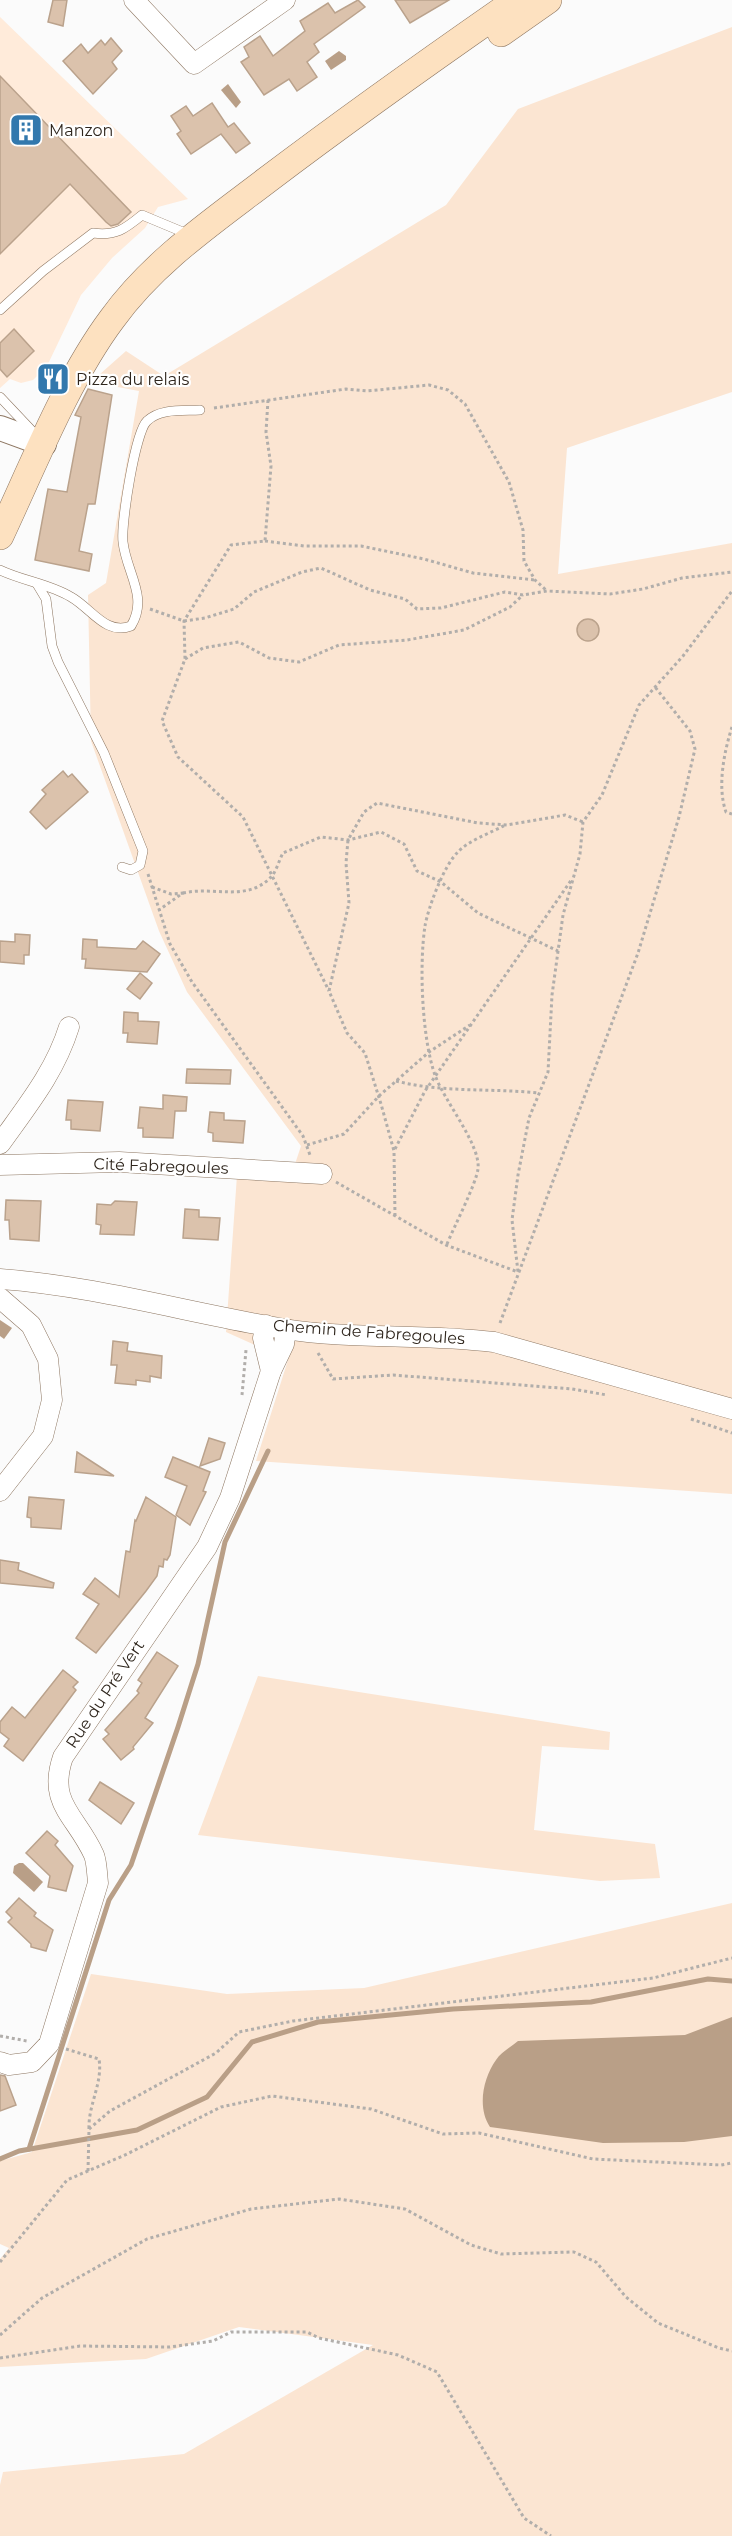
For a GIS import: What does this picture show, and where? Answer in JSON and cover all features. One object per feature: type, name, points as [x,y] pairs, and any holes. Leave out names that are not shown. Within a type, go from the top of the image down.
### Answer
[{"type":"main road","points":[[0,536],[77,377],[112,319],[147,279],[192,236],[360,110],[517,0]]},
{"type":"main road","points":[[228,209],[369,124],[548,0]]},
{"type":"street","points":[[134,0],[194,63],[285,0]]},
{"type":"street","points":[[0,428],[44,444]]},
{"type":"street","points":[[0,1144],[48,1077],[61,1053],[69,1027]]},
{"type":"street","name":"Cité Fabregoules","points":[[0,1165],[119,1162],[322,1174]]},
{"type":"street","name":"Chemin de Fabregoules","points":[[0,1279],[49,1282],[295,1329],[461,1338],[494,1342],[732,1408]]},
{"type":"street","points":[[0,1298],[31,1325],[48,1359],[52,1400],[43,1436],[0,1491]]},
{"type":"street","points":[[266,1325],[263,1338],[271,1371]]},
{"type":"street","name":"Rue du Pré Vert","points":[[49,2044],[98,1882],[95,1856],[58,1794],[57,1775],[69,1745],[207,1547],[230,1498],[271,1371],[284,1344],[295,1329]]},
{"type":"street","points":[[0,2062],[9,2065],[32,2062],[49,2044]]},
{"type":"lane","points":[[0,310],[43,271],[93,233],[110,236],[124,230],[142,215],[192,236]]},
{"type":"lane","points":[[0,397],[44,444]]},
{"type":"lane","points":[[0,570],[72,597],[106,625],[121,630],[131,626],[140,606],[123,543],[123,522],[138,434],[146,421],[160,413],[200,410]]},
{"type":"lane","points":[[37,584],[46,599],[52,646],[58,662],[104,753],[143,851],[143,859],[136,868],[122,867]]},
{"type":"path","points":[[200,410],[346,389],[367,391],[429,385],[448,390],[465,404],[509,482],[523,530],[524,561],[535,580],[547,591]]},
{"type":"path","points":[[265,541],[272,466],[266,432],[268,400]]},
{"type":"path","points":[[395,1216],[394,1151],[365,1053],[347,1033],[310,948],[271,878],[243,817],[178,757],[162,721],[185,659],[184,621],[231,545],[265,541],[304,546],[361,546],[424,559],[473,573],[535,580]]},
{"type":"path","points":[[140,606],[184,621],[234,609],[255,592],[302,572],[321,568],[370,590],[405,599],[417,609],[441,608],[505,592],[523,596],[547,591],[610,594],[643,589],[682,578],[732,572]]},
{"type":"path","points":[[518,1272],[512,1220],[529,1118],[548,1072],[552,995],[563,915],[580,854],[583,822],[602,795],[639,705],[683,656],[732,591]]},
{"type":"path","points":[[185,659],[203,648],[239,642],[269,658],[299,663],[339,645],[407,640],[464,630],[510,607],[523,596]]},
{"type":"path","points":[[494,1342],[638,953],[679,817],[695,749],[690,731],[655,687]]},
{"type":"path","points":[[732,727],[726,745],[721,799],[726,812],[732,814]]},
{"type":"path","points":[[329,991],[349,903],[348,840],[364,812],[377,803],[478,823],[507,825],[565,815],[583,822]]},
{"type":"path","points":[[446,1245],[478,1169],[477,1149],[469,1139],[435,1076],[429,1052],[423,952],[426,924],[441,882],[458,851],[507,825]]},
{"type":"path","points":[[152,887],[171,894],[201,889],[247,893],[271,878],[283,853],[321,837],[348,840],[381,832],[404,844],[417,871],[441,882],[478,913],[558,951]]},
{"type":"path","points":[[143,859],[170,944],[192,982],[303,1136],[322,1174],[446,1245],[518,1272]]},
{"type":"path","points":[[394,1151],[427,1088],[573,877]]},
{"type":"path","points":[[159,910],[183,893]]},
{"type":"path","points":[[306,1145],[344,1134],[379,1096],[429,1052],[472,1024]]},
{"type":"path","points":[[396,1081],[427,1088],[539,1093]]},
{"type":"path","points":[[295,1329],[333,1379],[393,1375],[572,1389],[614,1397]]},
{"type":"path","points":[[687,1418],[732,1433]]},
{"type":"path","points":[[89,2129],[110,2110],[216,2054],[239,2032],[293,2021],[654,1978],[732,1958]]},
{"type":"path","points":[[0,2037],[25,2041],[34,2037],[49,2044],[99,2059],[101,2070],[88,2116],[88,2171]]},
{"type":"path","points":[[0,2262],[67,2180],[221,2107],[272,2096],[371,2109],[443,2134],[479,2133],[592,2159],[721,2165],[732,2163]]},
{"type":"path","points":[[0,2335],[42,2298],[147,2239],[250,2209],[339,2199],[405,2209],[471,2245],[501,2254],[574,2252],[596,2262],[626,2296],[658,2323],[732,2351]]},
{"type":"path","points":[[0,2358],[80,2346],[170,2347],[213,2341],[231,2332],[306,2332],[398,2355],[437,2372],[524,2518],[551,2536]]},
{"type":"shaded area","points":[[0,17],[188,199],[158,207],[145,228],[112,258],[81,295],[47,366],[33,380],[21,383],[10,379],[0,388]]},
{"type":"shaded area","points":[[732,27],[732,392],[567,448],[558,574],[732,543],[732,1494],[256,1461],[288,1360],[226,1332],[238,1161],[295,1164],[301,1146],[187,992],[159,931],[91,741],[88,595],[106,583],[139,391],[91,382],[126,351],[164,376],[446,205],[518,109]]},
{"type":"shaded area","points":[[339,51],[346,56],[346,60],[331,70],[325,61]]},
{"type":"shaded area","points":[[228,84],[241,102],[236,108],[221,90]]},
{"type":"shaded area","points":[[0,1320],[12,1328],[4,1339],[0,1336]]},
{"type":"shaded area","points":[[258,1676],[610,1732],[609,1750],[542,1746],[534,1830],[655,1844],[660,1878],[600,1881],[198,1835]]},
{"type":"shaded area","points":[[23,1863],[43,1882],[34,1892],[13,1873],[14,1866]]},
{"type":"shaded area","points":[[732,1903],[732,2536],[0,2536],[0,2485],[3,2472],[184,2454],[373,2345],[239,2327],[146,2359],[0,2367],[0,2259],[9,2248],[0,2244],[0,2161],[32,2152],[91,1974],[227,1994],[364,1988]]},
{"type":"shaded area","points":[[732,2017],[732,2136],[684,2142],[603,2143],[490,2127],[486,2119],[483,2093],[491,2067],[503,2052],[518,2041],[685,2035]]},
{"type":"building","points":[[53,0],[67,0],[63,26],[48,22]]},
{"type":"building","points":[[358,0],[365,7],[314,44],[319,52],[307,62],[317,77],[297,91],[289,79],[264,95],[241,62],[249,57],[244,47],[260,36],[273,56],[305,31],[300,21],[328,3],[335,13]]},
{"type":"building","points":[[395,0],[449,0],[410,23]]},
{"type":"building","points":[[111,38],[122,51],[112,62],[117,69],[93,94],[63,61],[81,44],[88,53],[101,40],[105,45]]},
{"type":"building","name":"Manzon","points":[[0,76],[131,212],[118,224],[111,226],[106,222],[70,184],[0,254]]},
{"type":"building","points":[[212,103],[228,127],[234,123],[250,143],[236,153],[221,134],[191,154],[177,134],[181,131],[171,116],[186,106],[193,116]]},
{"type":"building","points":[[14,329],[34,351],[7,377],[0,369],[0,343]]},
{"type":"building","points":[[88,389],[112,395],[95,504],[88,504],[79,551],[92,554],[89,571],[35,560],[48,489],[67,492],[81,417],[75,415]]},
{"type":"building","points":[[588,619],[596,622],[599,630],[596,638],[588,641],[580,638],[577,630],[580,622]]},
{"type":"building","points":[[63,771],[68,777],[72,774],[88,792],[46,829],[30,812],[46,794],[42,790]]},
{"type":"building","points":[[15,934],[30,935],[29,955],[24,955],[24,964],[0,962],[0,941],[15,942]]},
{"type":"building","points":[[83,939],[97,940],[97,947],[136,949],[143,941],[160,954],[147,972],[85,968],[86,959],[82,959]]},
{"type":"building","points":[[140,973],[152,983],[140,999],[127,989]]},
{"type":"building","points":[[124,1012],[138,1013],[138,1021],[159,1022],[157,1044],[127,1042],[128,1033],[123,1033]]},
{"type":"building","points":[[187,1069],[231,1070],[230,1084],[186,1083]]},
{"type":"building","points":[[163,1095],[187,1097],[186,1111],[175,1111],[173,1138],[143,1137],[143,1128],[138,1128],[140,1107],[163,1109]]},
{"type":"building","points":[[68,1100],[103,1102],[100,1131],[71,1129],[71,1120],[66,1120]]},
{"type":"building","points":[[210,1112],[224,1113],[224,1120],[245,1121],[243,1143],[213,1141],[213,1133],[208,1132]]},
{"type":"building","points":[[6,1200],[41,1201],[39,1241],[10,1239],[9,1220],[5,1220]]},
{"type":"building","points":[[115,1201],[137,1202],[134,1235],[100,1234],[101,1225],[96,1224],[97,1204],[111,1205]]},
{"type":"building","points":[[185,1209],[199,1210],[199,1217],[220,1218],[218,1240],[183,1238]]},
{"type":"building","points":[[113,1341],[128,1343],[127,1351],[162,1356],[161,1378],[150,1376],[150,1382],[136,1380],[136,1385],[115,1383],[117,1365],[111,1365]]},
{"type":"building","points":[[209,1438],[225,1443],[220,1459],[200,1466]]},
{"type":"building","points":[[77,1452],[114,1476],[75,1472]]},
{"type":"building","points":[[173,1457],[210,1472],[203,1491],[206,1492],[190,1525],[176,1515],[187,1486],[165,1477]]},
{"type":"building","points":[[29,1497],[64,1500],[61,1529],[31,1527],[31,1518],[27,1517]]},
{"type":"building","points":[[146,1497],[176,1517],[170,1555],[167,1560],[164,1559],[163,1567],[159,1566],[157,1576],[146,1591],[96,1653],[76,1638],[99,1604],[83,1594],[95,1578],[119,1597],[126,1551],[130,1552],[135,1520]]},
{"type":"building","points":[[0,1560],[19,1563],[18,1570],[54,1583],[53,1588],[0,1583]]},
{"type":"building","points":[[157,1652],[178,1666],[145,1718],[153,1723],[133,1747],[134,1749],[121,1760],[103,1739],[109,1734],[105,1730],[139,1693],[137,1691],[142,1683],[138,1680]]},
{"type":"building","points":[[63,1670],[78,1682],[73,1687],[76,1690],[23,1761],[4,1746],[9,1739],[0,1732],[0,1722],[12,1707],[25,1718]]},
{"type":"building","points":[[100,1782],[134,1803],[121,1824],[89,1800]]},
{"type":"building","points":[[47,1831],[58,1841],[55,1845],[73,1866],[66,1891],[48,1887],[50,1876],[26,1853]]},
{"type":"building","points":[[19,1898],[36,1913],[34,1916],[53,1930],[46,1951],[31,1947],[31,1944],[8,1922],[12,1918],[6,1912]]},
{"type":"building","points":[[0,2075],[5,2076],[16,2105],[0,2111]]},
{"type":"waterway","points":[[29,2149],[109,1900],[131,1865],[178,1727],[198,1664],[225,1542],[268,1451]]},
{"type":"waterway","points":[[0,2159],[19,2151],[137,2130],[207,2097],[252,2042],[318,2022],[453,2009],[591,2002],[708,1979],[732,1981]]},
{"type":"place","name":"Manzon","points":[[26,130]]},
{"type":"place","name":"Pizza du relais","points":[[53,379]]}]
